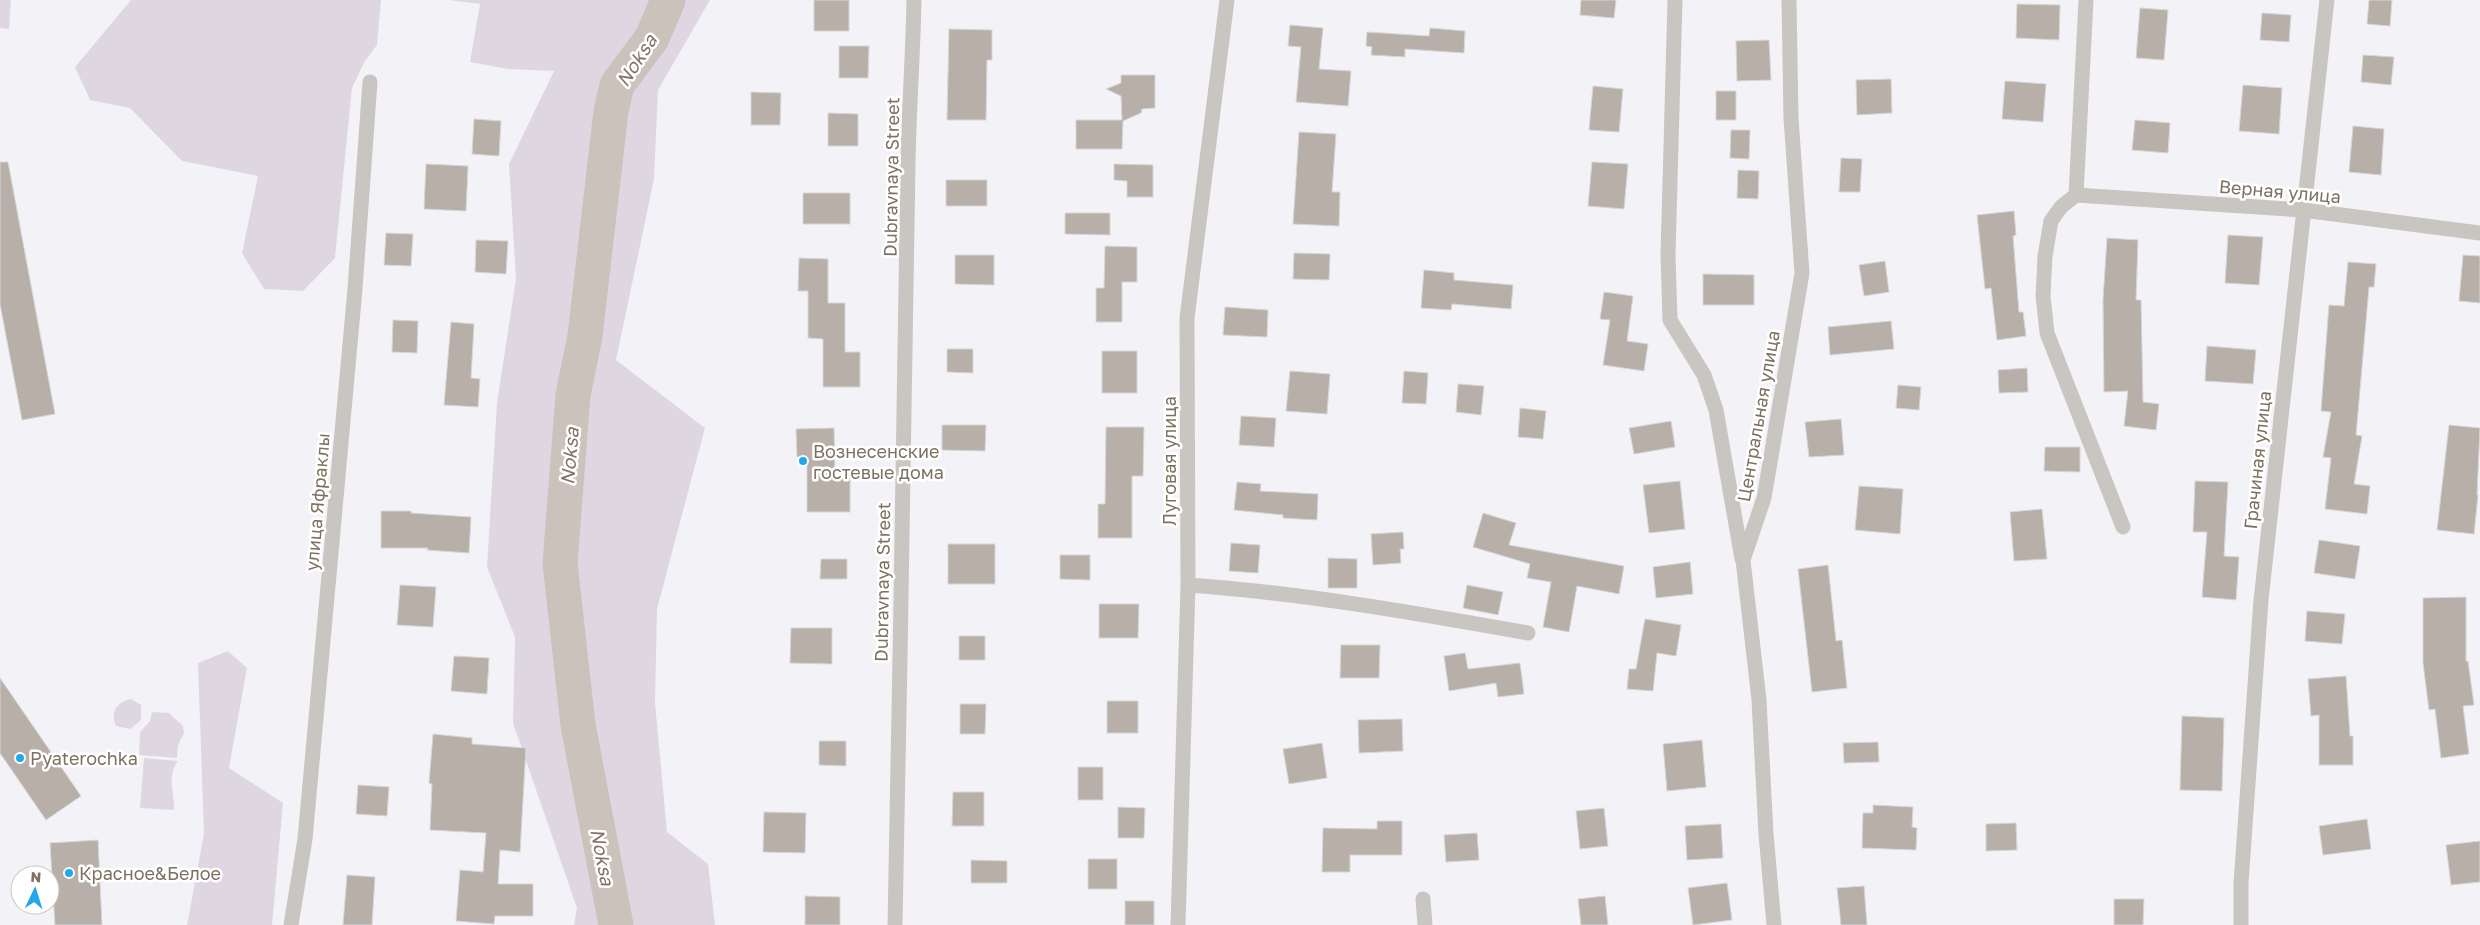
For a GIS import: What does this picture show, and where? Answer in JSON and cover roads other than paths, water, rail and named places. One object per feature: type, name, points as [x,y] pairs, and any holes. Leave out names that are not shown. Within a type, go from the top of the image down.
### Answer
[{"type":"street","name":"Dubravnaya Street","points":[[895,925],[904,365],[909,247],[908,161],[914,0]]},
{"type":"street","name":"Луговая улица","points":[[1178,925],[1188,585],[1187,318],[1227,0]]},
{"type":"street","points":[[1675,0],[1668,255],[1670,320],[1704,375],[1716,410],[1743,560]]},
{"type":"street","name":"Центральная улица","points":[[1774,925],[1766,834],[1759,700],[1743,560],[1764,498],[1802,273],[1791,118],[1789,0]]},
{"type":"street","points":[[2086,0],[2076,195],[2061,207],[2051,220],[2045,256],[2043,296],[2047,333],[2123,527]]},
{"type":"street","name":"Грачиная улица","points":[[2241,925],[2241,884],[2261,600],[2327,0]]},
{"type":"street","name":"улица Яфраклы","points":[[291,925],[305,839],[355,289],[370,82]]},
{"type":"street","name":"Верная улица","points":[[2076,195],[2303,210],[2480,233]]},
{"type":"street","points":[[1188,585],[1256,590],[1381,607],[1528,633]]},
{"type":"street","points":[[1423,899],[1424,925]]},
{"type":"waterway","name":"Noksa","points":[[616,925],[578,725],[560,563],[573,395],[585,336],[611,111],[617,85],[652,38],[668,0]]},
{"type":"place","name":"Вознесенские гостевые дома","points":[[803,461]]},
{"type":"place","name":"Pyaterochka","points":[[20,758]]},
{"type":"place","name":"Красное&Белое","points":[[69,873]]}]
